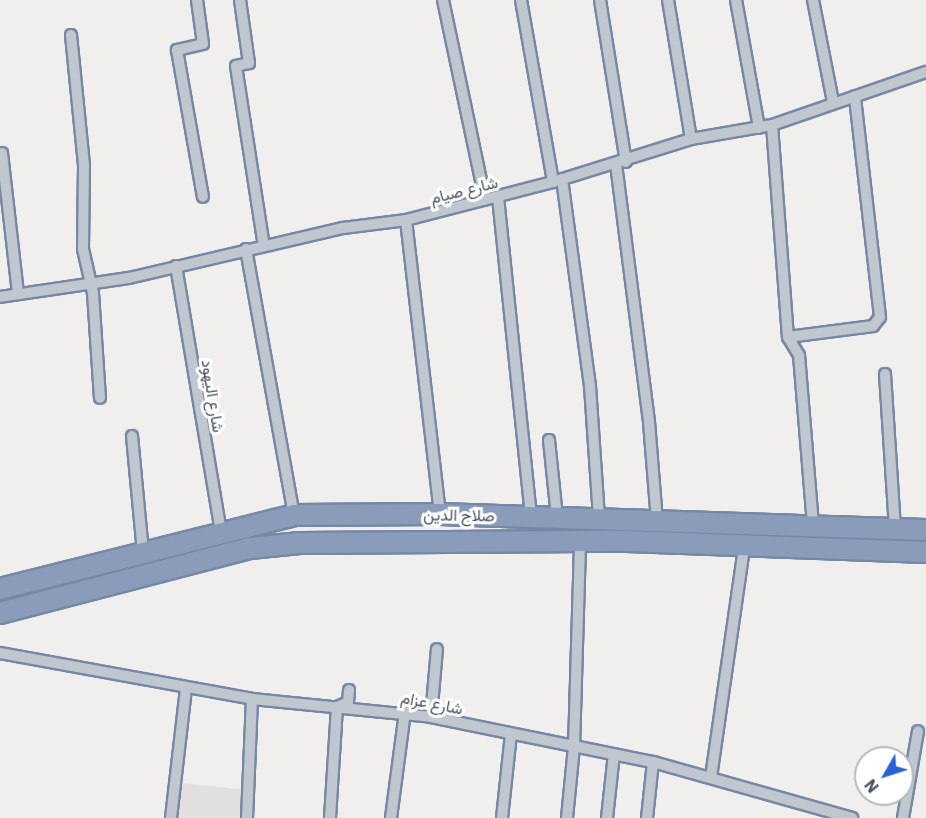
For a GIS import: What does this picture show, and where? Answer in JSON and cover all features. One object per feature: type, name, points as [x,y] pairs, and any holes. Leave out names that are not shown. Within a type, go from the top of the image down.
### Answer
[{"type":"highway","name":"صلاح الدين","points":[[0,590],[221,531],[294,515],[440,514],[926,530]]},
{"type":"highway","name":"صلاح الدين","points":[[0,613],[250,548],[300,543],[580,541],[926,552]]},
{"type":"street","points":[[197,0],[203,44],[177,50],[203,197]]},
{"type":"street","points":[[240,0],[249,63],[236,66],[264,246]]},
{"type":"street","points":[[443,0],[485,200]]},
{"type":"street","points":[[522,0],[558,181],[590,386],[599,518]]},
{"type":"street","points":[[600,0],[621,163],[649,422],[657,521]]},
{"type":"street","points":[[668,0],[691,139]]},
{"type":"street","points":[[736,0],[759,128]]},
{"type":"street","points":[[813,0],[833,102]]},
{"type":"street","points":[[71,35],[84,166],[83,249],[88,285],[93,293],[99,398]]},
{"type":"street","name":"شارع صيام","points":[[0,297],[88,285],[246,249],[406,220],[558,181],[621,163],[691,139],[772,125],[833,102],[926,72]]},
{"type":"street","points":[[788,337],[873,326],[880,316],[855,96]]},
{"type":"street","points":[[772,125],[788,337],[799,355],[813,527]]},
{"type":"street","points":[[2,153],[18,294]]},
{"type":"street","points":[[498,197],[531,518]]},
{"type":"street","points":[[406,220],[440,514]]},
{"type":"street","points":[[246,249],[294,515]]},
{"type":"street","name":"شارع اليهود","points":[[176,266],[221,531]]},
{"type":"street","points":[[885,374],[895,530]]},
{"type":"street","points":[[132,436],[143,552]]},
{"type":"street","points":[[549,440],[557,518]]},
{"type":"street","points":[[567,818],[574,747],[580,541]]},
{"type":"street","points":[[711,777],[744,548]]},
{"type":"street","points":[[431,717],[437,649]]},
{"type":"street","name":"شارع عزام","points":[[0,653],[252,699],[405,712],[431,717],[653,762],[852,818]]},
{"type":"street","points":[[171,818],[186,688]]},
{"type":"street","points":[[330,818],[337,707],[348,702],[349,690]]},
{"type":"street","points":[[248,818],[252,699]]},
{"type":"street","points":[[391,818],[405,712]]},
{"type":"street","points":[[903,818],[918,731]]},
{"type":"street","points":[[502,818],[511,734]]},
{"type":"street","points":[[607,818],[614,753]]},
{"type":"street","points":[[647,818],[653,762]]},
{"type":"shaded area","points":[[181,783],[247,790],[246,818],[176,818]]}]
